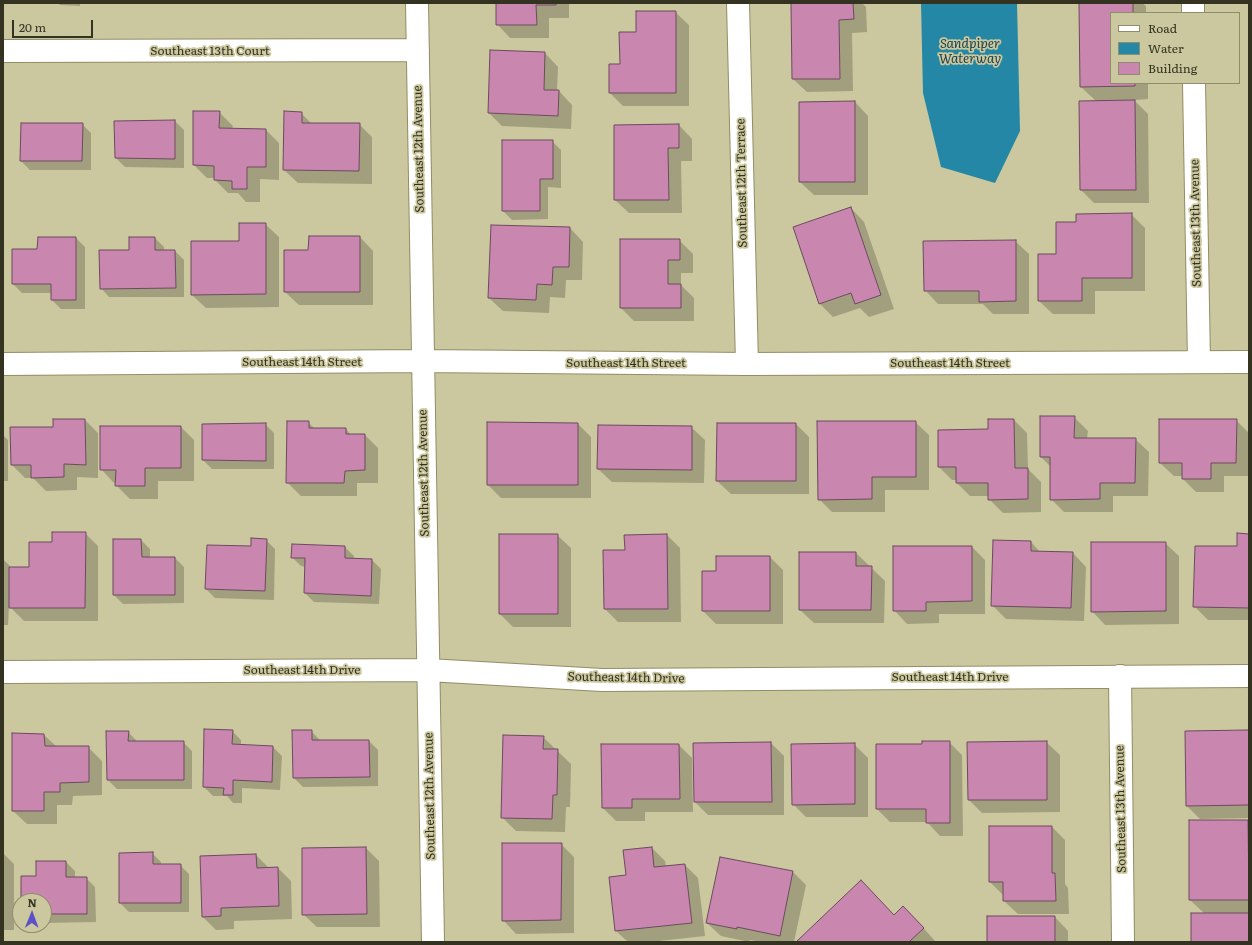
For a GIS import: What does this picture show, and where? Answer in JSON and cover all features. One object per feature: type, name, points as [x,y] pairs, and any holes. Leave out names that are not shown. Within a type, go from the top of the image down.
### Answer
[{"type":"street","name":"Southeast 12th Avenue","points":[[417,3],[433,942]]},
{"type":"street","name":"Southeast 12th Terrace","points":[[738,3],[747,364]]},
{"type":"street","name":"Southeast 13th Court","points":[[3,51],[418,50]]},
{"type":"street","name":"Southeast 13th Avenue","points":[[1194,84],[1199,362]]},
{"type":"street","name":"Southeast 14th Street","points":[[3,364],[422,361],[747,364],[1249,362]]},
{"type":"street","name":"Southeast 14th Drive","points":[[3,672],[428,670],[602,680],[1249,676]]},
{"type":"street","name":"Southeast 13th Avenue","points":[[1120,676],[1123,942]]},
{"type":"water","name":"Sandpiper Waterway","points":[[921,3],[1017,3],[1020,131],[995,183],[941,167],[923,93]]},
{"type":"building","points":[[496,3],[556,3],[556,5],[536,5],[537,25],[496,25]]},
{"type":"building","points":[[791,3],[853,3],[854,19],[839,20],[840,79],[792,79]]},
{"type":"building","points":[[1079,3],[1133,3],[1133,12],[1110,12],[1110,84],[1135,84],[1135,86],[1080,87]]},
{"type":"building","points":[[636,11],[676,11],[676,93],[609,93],[609,64],[620,64],[619,32],[636,32]]},
{"type":"building","points":[[490,50],[545,52],[544,90],[559,90],[558,116],[488,113]]},
{"type":"building","points":[[1135,100],[1136,190],[1080,190],[1079,101]]},
{"type":"building","points":[[855,101],[855,182],[799,182],[799,102]]},
{"type":"building","points":[[193,111],[220,111],[219,128],[266,129],[266,167],[247,167],[247,189],[232,189],[232,181],[214,180],[214,166],[193,165]]},
{"type":"building","points":[[284,111],[302,112],[302,123],[360,123],[359,171],[283,170]]},
{"type":"building","points":[[175,120],[175,159],[115,158],[114,121]]},
{"type":"building","points":[[21,123],[83,123],[82,161],[20,161]]},
{"type":"building","points":[[679,124],[679,148],[668,148],[669,200],[614,200],[614,125]]},
{"type":"building","points":[[502,140],[553,140],[553,179],[540,179],[540,211],[502,211]]},
{"type":"building","points":[[851,207],[881,295],[855,304],[851,293],[819,304],[793,227]]},
{"type":"building","points":[[1132,213],[1132,278],[1082,278],[1082,301],[1038,301],[1038,254],[1056,254],[1056,222],[1076,222],[1076,214]]},
{"type":"building","points":[[239,223],[266,223],[266,294],[191,295],[191,241],[239,241]]},
{"type":"building","points":[[491,225],[570,227],[569,267],[553,267],[552,285],[537,284],[536,300],[488,298]]},
{"type":"building","points":[[309,236],[360,236],[360,292],[284,292],[284,250],[308,250]]},
{"type":"building","points":[[38,237],[76,237],[76,300],[51,300],[51,284],[12,284],[12,249],[37,249]]},
{"type":"building","points":[[129,237],[155,237],[155,250],[175,250],[176,288],[100,289],[99,250],[129,250]]},
{"type":"building","points":[[620,239],[680,239],[680,260],[668,260],[668,284],[681,284],[681,308],[620,308]]},
{"type":"building","points":[[1016,240],[1016,301],[979,302],[979,291],[924,291],[923,241]]},
{"type":"building","points":[[1040,416],[1075,416],[1074,438],[1136,438],[1135,483],[1100,483],[1100,499],[1050,500],[1050,457],[1040,457]]},
{"type":"building","points":[[53,419],[85,419],[86,465],[64,464],[64,477],[31,478],[31,465],[11,465],[10,427],[53,427]]},
{"type":"building","points":[[988,419],[1014,419],[1015,468],[1028,468],[1028,499],[988,500],[988,483],[956,483],[956,467],[938,467],[938,430],[988,429]]},
{"type":"building","points":[[1159,419],[1237,419],[1236,463],[1211,463],[1211,479],[1182,479],[1182,463],[1159,463]]},
{"type":"building","points":[[287,421],[309,421],[309,428],[346,428],[346,434],[365,434],[365,470],[345,471],[344,483],[286,483]]},
{"type":"building","points":[[817,421],[916,421],[916,477],[872,477],[872,499],[818,500]]},
{"type":"building","points":[[487,422],[578,423],[578,485],[487,485]]},
{"type":"building","points":[[266,423],[266,461],[202,460],[202,424]]},
{"type":"building","points":[[717,423],[796,423],[796,481],[716,481]]},
{"type":"building","points":[[598,425],[692,426],[692,470],[597,469]]},
{"type":"building","points":[[100,426],[181,426],[181,468],[145,468],[145,486],[115,486],[116,470],[100,470]]},
{"type":"building","points":[[52,532],[86,532],[85,608],[9,608],[9,567],[29,567],[29,542],[52,542]]},
{"type":"building","points":[[1237,533],[1249,534],[1249,608],[1193,607],[1195,546],[1237,546]]},
{"type":"building","points":[[499,534],[558,534],[558,614],[499,614]]},
{"type":"building","points":[[667,534],[668,609],[604,609],[603,550],[625,550],[624,535]]},
{"type":"building","points":[[251,538],[267,539],[265,591],[205,589],[207,545],[251,546]]},
{"type":"building","points":[[113,539],[141,539],[142,557],[175,557],[175,595],[113,595]]},
{"type":"building","points":[[993,540],[1031,541],[1031,551],[1073,552],[1071,608],[991,606]]},
{"type":"building","points":[[1091,542],[1166,542],[1166,611],[1091,612]]},
{"type":"building","points":[[292,544],[345,546],[345,558],[372,559],[371,596],[304,593],[305,558],[291,558]]},
{"type":"building","points":[[893,546],[972,546],[972,601],[926,602],[926,611],[893,611]]},
{"type":"building","points":[[799,552],[856,552],[856,566],[872,566],[871,610],[799,610]]},
{"type":"building","points":[[716,556],[770,556],[770,611],[702,611],[702,571],[716,571]]},
{"type":"building","points":[[204,729],[233,730],[232,744],[273,746],[272,782],[233,780],[233,795],[223,795],[224,788],[203,787]]},
{"type":"building","points":[[292,730],[312,730],[312,740],[369,740],[370,777],[293,778]]},
{"type":"building","points":[[1249,730],[1249,805],[1186,806],[1185,731]]},
{"type":"building","points":[[106,731],[129,731],[128,741],[184,741],[184,780],[107,780]]},
{"type":"building","points":[[12,733],[44,734],[45,746],[89,746],[89,782],[60,783],[60,792],[44,792],[44,811],[12,811]]},
{"type":"building","points":[[503,735],[544,736],[543,749],[558,749],[557,795],[553,795],[552,819],[501,818]]},
{"type":"building","points":[[922,741],[950,741],[950,823],[926,823],[926,809],[876,809],[876,744],[922,744]]},
{"type":"building","points":[[1047,741],[1047,800],[968,800],[967,742]]},
{"type":"building","points":[[771,742],[772,802],[694,802],[693,743]]},
{"type":"building","points":[[855,743],[855,804],[792,805],[791,744]]},
{"type":"building","points":[[601,744],[679,744],[680,799],[632,799],[632,808],[602,808]]},
{"type":"building","points":[[1189,820],[1248,820],[1249,900],[1189,900]]},
{"type":"building","points":[[989,826],[1052,826],[1052,873],[1055,873],[1056,901],[1003,901],[1003,882],[989,882]]},
{"type":"building","points":[[502,843],[562,843],[561,920],[502,921]]},
{"type":"building","points":[[366,847],[367,914],[302,915],[302,848]]},
{"type":"building","points":[[652,847],[654,867],[685,864],[692,923],[615,931],[609,877],[626,875],[623,850]]},
{"type":"building","points":[[153,852],[153,864],[181,864],[181,903],[119,903],[119,853]]},
{"type":"building","points":[[256,854],[257,868],[278,867],[279,906],[221,908],[221,916],[202,917],[200,856]]},
{"type":"building","points":[[720,857],[793,871],[780,936],[737,927],[737,929],[706,923]]},
{"type":"building","points":[[36,861],[66,861],[66,877],[87,877],[87,914],[52,914],[52,893],[21,893],[21,876],[36,876]]},
{"type":"building","points":[[861,880],[894,915],[903,906],[924,928],[909,942],[796,942]]},
{"type":"building","points":[[1191,913],[1249,913],[1249,942],[1191,942]]},
{"type":"building","points":[[987,916],[1055,916],[1055,942],[987,942]]}]
